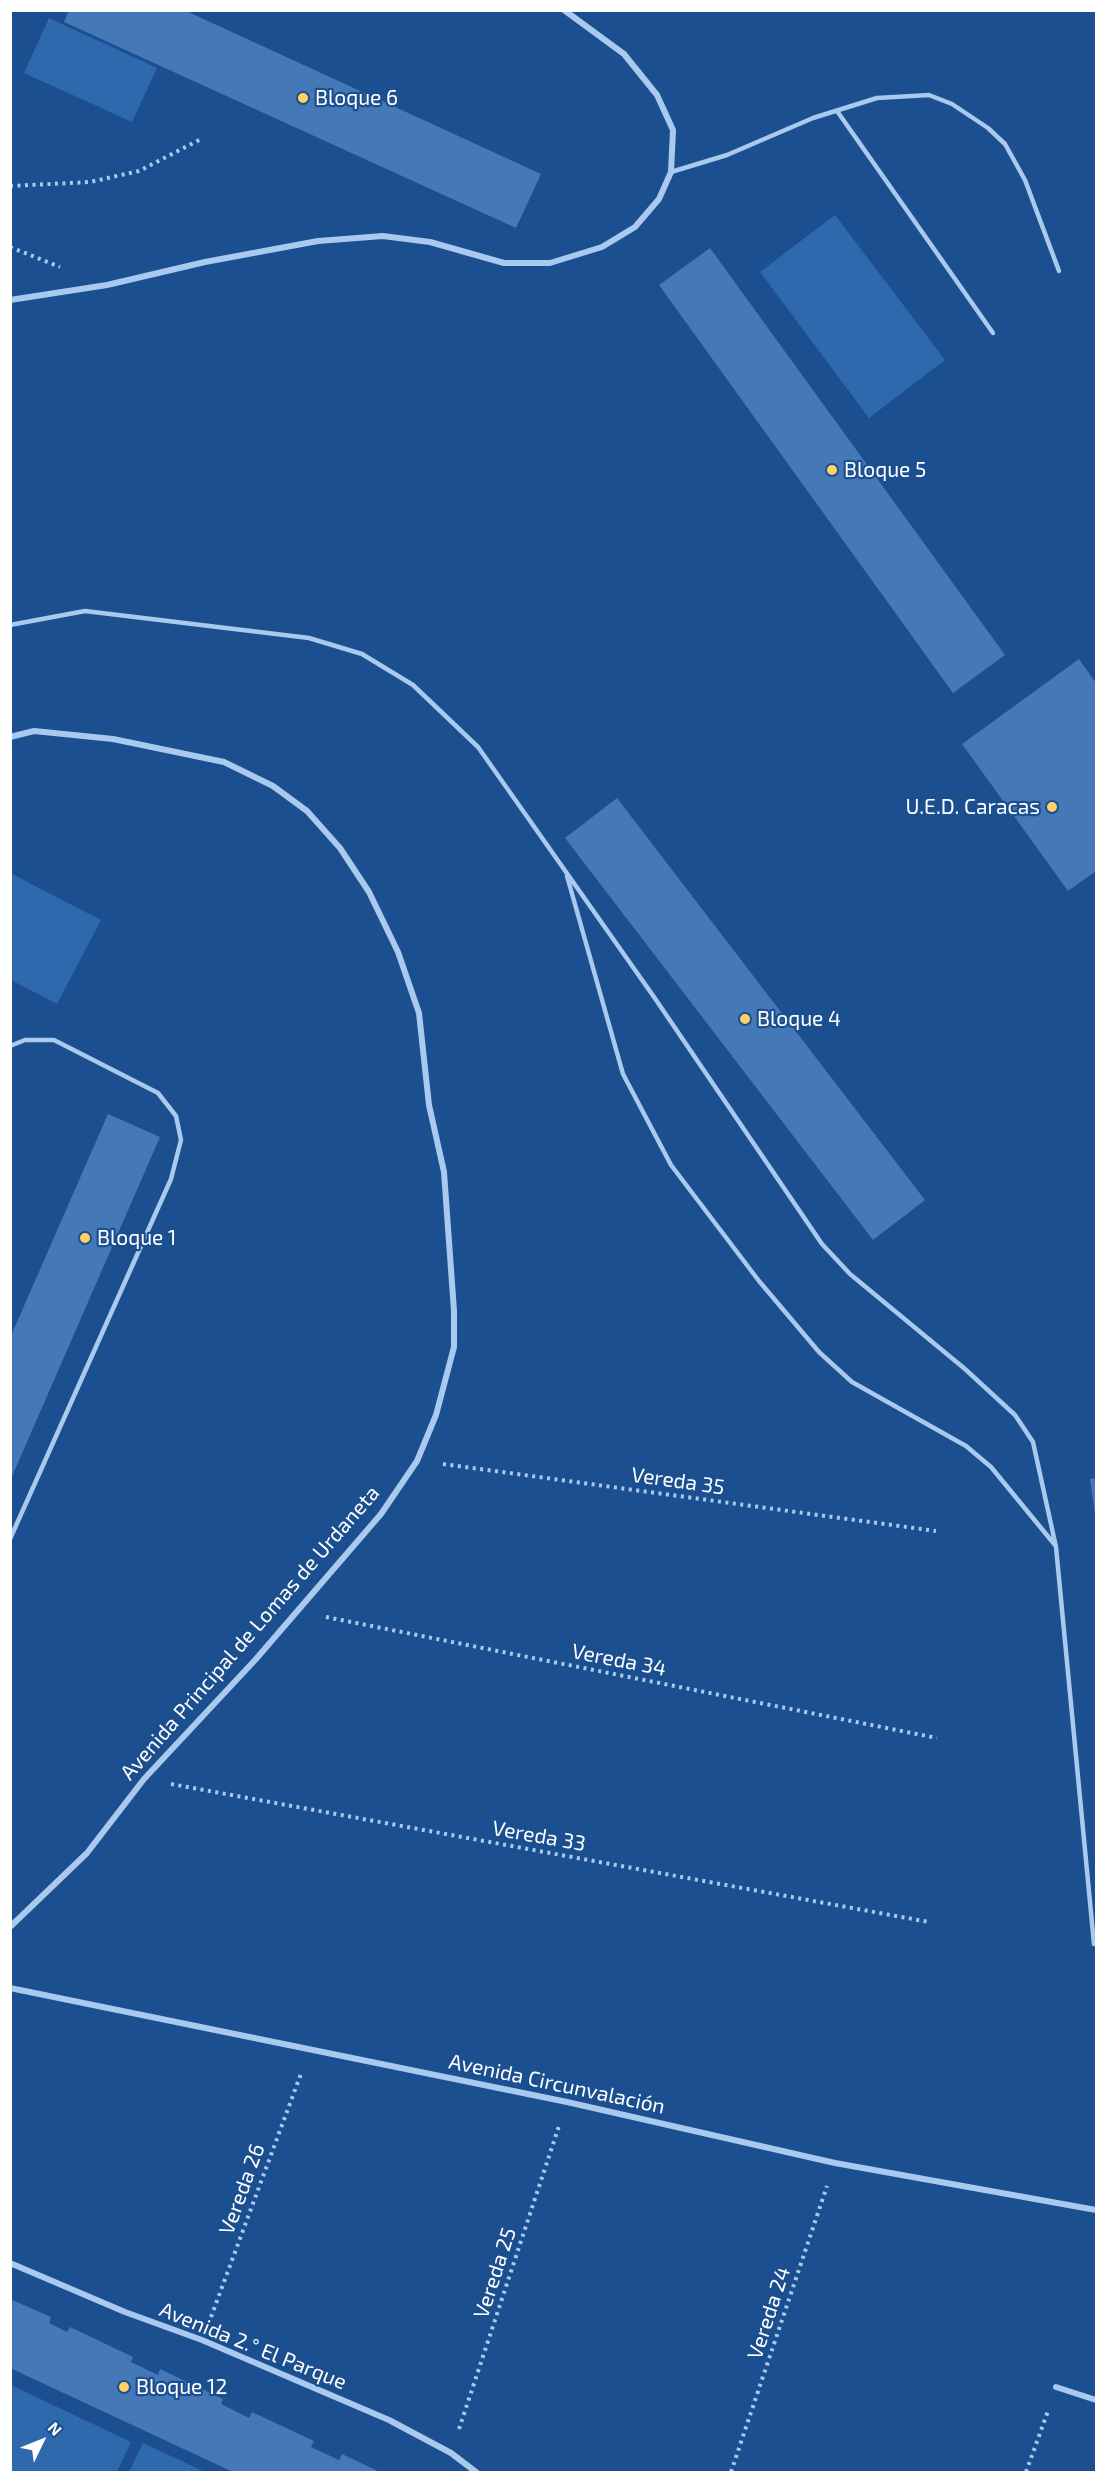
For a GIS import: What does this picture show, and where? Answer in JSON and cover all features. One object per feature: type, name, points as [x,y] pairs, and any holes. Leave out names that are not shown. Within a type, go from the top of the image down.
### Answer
[{"type":"street","points":[[10,300],[107,285],[205,262],[318,241],[383,236],[430,242],[504,263],[550,263],[602,247],[635,227],[659,199],[671,172],[673,130],[657,94],[624,54],[564,10]]},
{"type":"street","name":"Avenida Principal de Lomas de Urdaneta","points":[[10,737],[34,731],[113,739],[224,762],[273,786],[307,811],[340,848],[369,892],[398,952],[419,1013],[429,1104],[444,1172],[453,1275],[454,1347],[436,1415],[417,1461],[381,1514],[256,1659],[144,1779],[87,1853],[10,1927]]},
{"type":"street","name":"Avenida Circunvalación","points":[[10,1988],[567,2102],[835,2163],[1096,2211]]},
{"type":"street","name":"Avenida 2.° El Parque","points":[[10,2263],[125,2312],[202,2340],[389,2420],[451,2453],[476,2472]]},
{"type":"street","points":[[1056,2387],[1096,2400]]},
{"type":"lane","points":[[671,172],[727,155],[813,118],[876,98],[929,95],[952,104],[988,128],[1005,144],[1025,180],[1059,271]]},
{"type":"lane","points":[[837,111],[993,333]]},
{"type":"lane","points":[[10,625],[85,611],[309,638],[362,654],[413,685],[478,747],[654,996],[822,1244],[850,1274],[965,1369],[1015,1414],[1033,1442],[1056,1547],[1094,1944]]},
{"type":"lane","points":[[565,872],[623,1074],[671,1166],[759,1281],[819,1352],[852,1382],[966,1446],[991,1467],[1056,1547]]},
{"type":"lane","points":[[10,1046],[25,1040],[54,1040],[158,1093],[176,1116],[181,1140],[171,1179],[10,1539]]},
{"type":"path","points":[[10,186],[90,182],[139,171],[203,138]]},
{"type":"path","name":"Vereda 35","points":[[417,1461],[936,1531]]},
{"type":"path","name":"Vereda 34","points":[[296,1611],[937,1738]]},
{"type":"path","name":"Vereda 33","points":[[144,1779],[929,1922]]},
{"type":"path","name":"Vereda 26","points":[[202,2340],[311,2048]]},
{"type":"path","name":"Vereda 25","points":[[451,2453],[567,2102]]},
{"type":"path","name":"Vereda 24","points":[[731,2472],[835,2163]]},
{"type":"path","points":[[1026,2472],[1056,2387]]},
{"type":"shaded area","points":[[49,18],[157,68],[132,122],[24,73]]},
{"type":"shaded area","points":[[835,215],[945,360],[869,418],[760,272]]},
{"type":"shaded area","points":[[10,873],[101,920],[57,1004],[11,980]]},
{"type":"shaded area","points":[[11,2385],[131,2442],[117,2472],[11,2472]]},
{"type":"shaded area","points":[[143,2443],[205,2472],[129,2472]]},
{"type":"building","name":"Bloque 6","points":[[69,10],[184,10],[541,174],[516,228],[64,22]]},
{"type":"building","name":"Bloque 5","points":[[710,248],[1005,655],[953,693],[659,285]]},
{"type":"building","name":"U.E.D. Caracas","points":[[1079,659],[1096,683],[1096,871],[1068,891],[962,744]]},
{"type":"building","name":"Bloque 4","points":[[617,798],[925,1200],[873,1240],[565,838]]},
{"type":"building","name":"Bloque 1","points":[[108,1114],[160,1137],[10,1481],[10,1338]]},
{"type":"building","points":[[1096,1478],[1096,1515],[1095,1515],[1090,1479]]},
{"type":"building","name":"Bloque 12","points":[[10,2299],[51,2317],[49,2323],[67,2332],[70,2327],[133,2357],[131,2362],[158,2375],[160,2369],[223,2399],[221,2404],[249,2418],[252,2412],[314,2441],[311,2447],[339,2460],[342,2454],[380,2472],[233,2472],[10,2368]]},
{"type":"place","name":"Bloque 6","points":[[303,98]]},
{"type":"place","name":"Bloque 5","points":[[832,470]]},
{"type":"place","name":"U.E.D. Caracas","points":[[1052,807]]},
{"type":"place","name":"Bloque 4","points":[[745,1019]]},
{"type":"place","name":"Bloque 1","points":[[85,1238]]},
{"type":"place","name":"Bloque 12","points":[[124,2387]]}]
